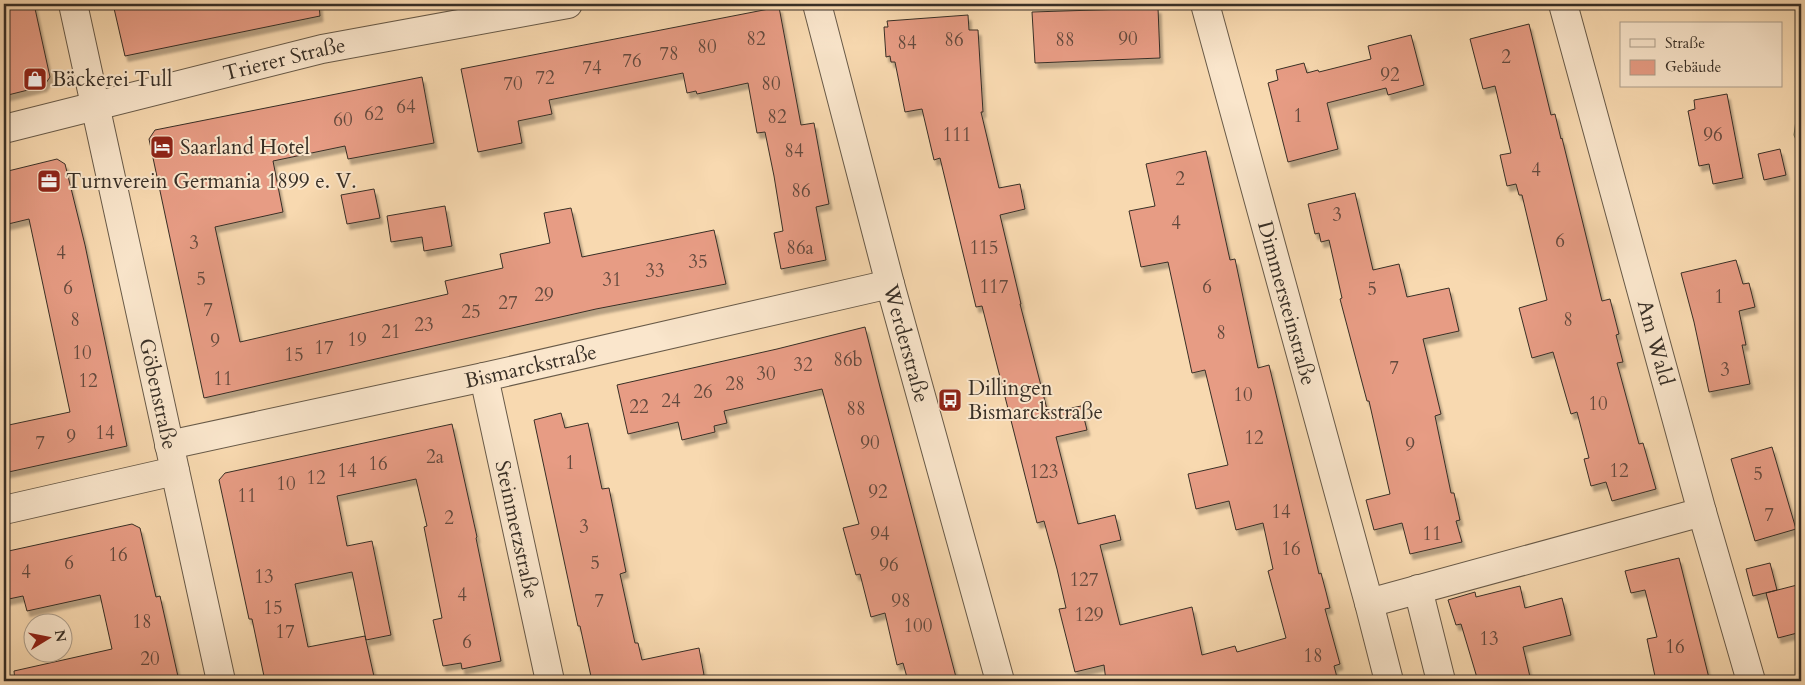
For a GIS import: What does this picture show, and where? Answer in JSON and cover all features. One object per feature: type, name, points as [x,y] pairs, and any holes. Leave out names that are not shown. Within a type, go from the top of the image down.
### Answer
[{"type":"street","name":"Göbenstraße","points":[[73,4],[221,681]]},
{"type":"street","name":"Trierer Straße","points":[[4,129],[322,49],[568,4]]},
{"type":"street","name":"Werderstraße","points":[[817,4],[890,284],[1000,681]]},
{"type":"street","name":"Dimmersteinstraße","points":[[1204,4],[1389,681]]},
{"type":"street","name":"Am Wald","points":[[1563,4],[1702,512],[1751,681]]},
{"type":"street","name":"Bismarckstraße","points":[[169,445],[484,377],[890,284]]},
{"type":"street","name":"Steinmetzstraße","points":[[484,377],[550,681]]},
{"type":"street","points":[[4,510],[175,472]]},
{"type":"street","points":[[1369,603],[1702,512]]},
{"type":"street","points":[[1418,589],[1441,681]]},
{"type":"green space","points":[[1801,83],[1801,152],[1794,135]]},
{"type":"building","points":[[4,4],[34,4],[50,77],[44,86],[4,96]]},
{"type":"building","points":[[113,4],[319,4],[320,16],[125,56]]},
{"type":"building","points":[[779,7],[801,125],[814,123],[829,204],[816,207],[826,260],[781,269],[774,233],[783,231],[774,176],[765,132],[757,133],[748,83],[697,94],[696,91],[687,93],[683,73],[549,100],[552,114],[518,121],[522,143],[478,152],[461,69]]},
{"type":"building","points":[[1158,8],[1160,58],[1035,63],[1032,12]]},
{"type":"building","points":[[968,15],[969,30],[978,30],[983,112],[981,112],[999,188],[1020,184],[1025,209],[1000,215],[1020,304],[1048,413],[1081,406],[1087,430],[1056,437],[1078,524],[1115,515],[1121,540],[1100,545],[1120,625],[1192,607],[1202,655],[1235,646],[1237,652],[1286,638],[1268,571],[1273,569],[1263,523],[1236,530],[1229,501],[1196,509],[1188,474],[1228,465],[1205,370],[1192,373],[1168,262],[1141,267],[1129,211],[1155,206],[1146,164],[1206,151],[1230,260],[1235,259],[1258,368],[1269,365],[1319,574],[1321,573],[1330,608],[1325,609],[1340,664],[1334,666],[1338,681],[1106,681],[1104,665],[1075,672],[1059,609],[1066,608],[1057,569],[1044,521],[1037,523],[982,306],[976,307],[940,158],[934,160],[922,109],[905,112],[895,62],[891,62],[890,56],[886,57],[884,27],[888,27],[887,21]]},
{"type":"building","points":[[1529,24],[1551,115],[1555,114],[1562,138],[1602,301],[1610,299],[1619,334],[1616,335],[1623,362],[1617,363],[1639,444],[1643,443],[1656,489],[1612,501],[1606,482],[1591,486],[1584,459],[1589,458],[1577,412],[1571,414],[1553,352],[1532,358],[1519,308],[1547,300],[1522,195],[1519,195],[1516,184],[1507,186],[1500,155],[1511,153],[1495,86],[1483,89],[1470,39]]},
{"type":"building","points":[[1411,35],[1424,85],[1388,95],[1386,88],[1327,103],[1338,149],[1288,162],[1268,83],[1278,80],[1276,70],[1304,63],[1307,73],[1318,70],[1319,72],[1371,59],[1368,46]]},
{"type":"building","points":[[422,77],[434,143],[348,159],[345,146],[273,161],[283,212],[215,227],[240,342],[448,294],[445,281],[503,268],[500,254],[550,243],[544,213],[571,208],[582,257],[714,230],[726,284],[596,309],[204,398],[149,139],[155,130]]},
{"type":"building","points":[[1727,94],[1743,178],[1713,184],[1709,164],[1699,166],[1688,111],[1695,109],[1694,100]]},
{"type":"building","points":[[1780,149],[1786,175],[1764,180],[1758,154]]},
{"type":"building","points":[[57,159],[65,164],[85,245],[127,446],[4,473],[4,426],[70,412],[29,219],[4,225],[4,172]]},
{"type":"building","points":[[374,189],[380,218],[347,224],[341,195]]},
{"type":"building","points":[[1355,193],[1373,270],[1399,264],[1407,297],[1449,288],[1459,331],[1423,339],[1441,414],[1435,416],[1451,493],[1454,493],[1460,520],[1456,521],[1462,542],[1410,554],[1402,523],[1374,530],[1366,500],[1390,494],[1369,401],[1367,401],[1340,299],[1342,298],[1329,240],[1321,242],[1319,233],[1315,234],[1308,204]]},
{"type":"building","points":[[445,206],[452,246],[424,251],[422,237],[391,242],[387,216]]},
{"type":"building","points":[[1736,260],[1743,284],[1749,283],[1755,307],[1739,311],[1746,345],[1742,345],[1750,384],[1709,392],[1681,273]]},
{"type":"building","points":[[865,327],[957,681],[908,681],[903,663],[897,665],[885,613],[871,617],[860,574],[856,575],[843,528],[859,524],[822,389],[724,411],[727,423],[714,426],[715,432],[682,440],[678,422],[628,434],[617,385]]},
{"type":"building","points":[[561,413],[565,428],[588,423],[602,489],[609,488],[626,572],[620,574],[635,643],[638,643],[642,660],[699,648],[704,675],[674,681],[592,681],[580,626],[578,626],[534,420]]},
{"type":"building","points":[[452,424],[477,537],[501,661],[462,669],[461,663],[443,666],[433,620],[442,618],[424,527],[427,526],[416,479],[337,496],[347,546],[372,541],[391,635],[366,640],[352,572],[295,584],[308,647],[365,636],[375,681],[265,681],[252,619],[249,619],[219,480],[225,473]]},
{"type":"building","points":[[1772,447],[1796,529],[1755,541],[1731,459]]},
{"type":"building","points":[[132,524],[140,528],[156,597],[160,596],[179,681],[15,681],[14,671],[54,662],[72,662],[72,658],[112,649],[100,595],[27,611],[23,596],[4,600],[4,552]]},
{"type":"building","points":[[1679,558],[1709,678],[1694,681],[1656,681],[1647,639],[1657,637],[1645,590],[1631,593],[1625,571]]},
{"type":"building","points":[[1770,563],[1777,590],[1753,596],[1746,569]]},
{"type":"building","points":[[1801,584],[1801,632],[1778,638],[1766,593]]},
{"type":"building","points":[[1520,586],[1525,608],[1562,598],[1571,635],[1523,647],[1531,681],[1478,681],[1461,624],[1456,625],[1448,600],[1475,592],[1476,597]]},
{"type":"place","name":"Bäckerei Tull","points":[[35,79]]},
{"type":"place","name":"Saarland Hotel","points":[[162,147]]},
{"type":"place","name":"Turnverein Germania 1899 e. V.","points":[[49,181]]},
{"type":"place","name":"Dillingen Bismarckstraße","points":[[950,400]]}]
